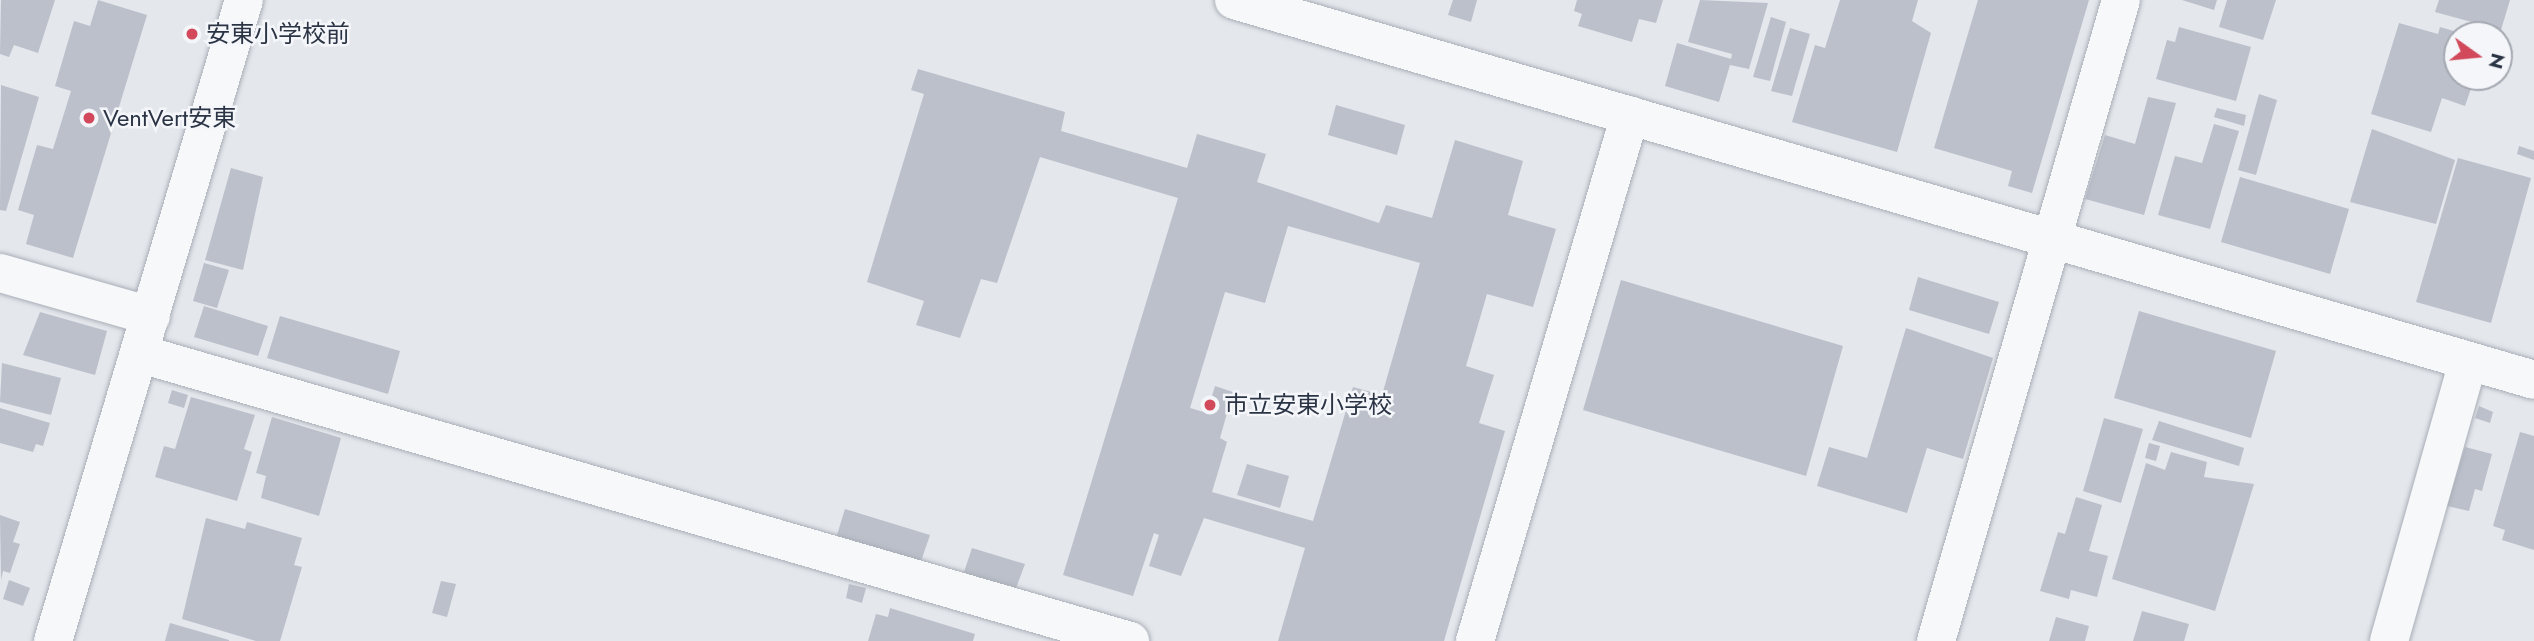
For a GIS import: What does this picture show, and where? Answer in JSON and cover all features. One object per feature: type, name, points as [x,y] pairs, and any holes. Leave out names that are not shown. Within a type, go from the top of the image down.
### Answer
[{"type":"street","points":[[53,641],[141,354],[244,0]]},
{"type":"street","points":[[1936,641],[2121,0]]},
{"type":"street","points":[[1242,1],[2534,380]]},
{"type":"street","points":[[1475,641],[1630,115]]},
{"type":"street","points":[[0,273],[151,317]]},
{"type":"street","points":[[141,354],[1130,641]]},
{"type":"street","points":[[2389,641],[2468,361]]},
{"type":"building","points":[[1,0],[55,0],[38,53],[14,45],[9,57],[0,54]]},
{"type":"building","name":"VentVert安東","points":[[98,0],[147,15],[73,258],[26,244],[34,215],[18,210],[37,145],[53,149],[71,91],[55,86],[74,21],[90,26]]},
{"type":"building","points":[[1453,0],[1477,0],[1471,22],[1448,15]]},
{"type":"building","points":[[1577,0],[1663,0],[1656,23],[1639,19],[1632,42],[1578,26],[1582,14],[1574,11]]},
{"type":"building","points":[[1700,0],[1768,3],[1749,69],[1730,65],[1719,102],[1665,86],[1677,43],[1731,59],[1732,54],[1688,42]]},
{"type":"building","points":[[1840,0],[1918,0],[1912,21],[1931,33],[1897,152],[1792,122],[1815,45],[1825,48]]},
{"type":"building","points":[[1978,0],[2089,0],[2032,193],[2008,186],[2012,171],[1934,148]]},
{"type":"building","points":[[2182,0],[2217,0],[2214,10]]},
{"type":"building","points":[[2227,0],[2276,0],[2263,40],[2219,27]]},
{"type":"building","points":[[2439,0],[2510,0],[2504,21],[2468,21],[2435,12]]},
{"type":"building","points":[[1771,17],[1786,22],[1770,81],[1753,77]]},
{"type":"building","points":[[2399,23],[2438,34],[2440,27],[2443,28],[2443,91],[2470,91],[2465,106],[2442,98],[2431,132],[2371,114]]},
{"type":"building","points":[[2179,27],[2251,47],[2236,101],[2156,79],[2167,40],[2175,42]]},
{"type":"building","points":[[1790,28],[1810,34],[1792,96],[1771,91]]},
{"type":"building","points":[[918,69],[1065,112],[1061,131],[1187,168],[1197,134],[1266,154],[1257,182],[1379,223],[1386,205],[1432,218],[1455,140],[1523,161],[1508,215],[1556,229],[1533,307],[1487,294],[1466,366],[1494,375],[1479,423],[1505,431],[1444,641],[1278,641],[1305,548],[1204,518],[1181,576],[1149,566],[1159,535],[1154,533],[1133,596],[1063,575],[1178,198],[1040,157],[997,283],[981,279],[960,338],[916,325],[924,301],[867,282],[924,94],[911,90]],"holes":[[[1288,226],[1420,263],[1382,395],[1353,387],[1313,521],[1212,492],[1227,442],[1220,438],[1233,392],[1215,386],[1207,413],[1190,408],[1225,292],[1265,303]]]},
{"type":"building","points":[[1,85],[39,97],[6,211],[0,210]]},
{"type":"building","points":[[2259,94],[2277,100],[2256,175],[2238,170]]},
{"type":"building","points":[[2148,97],[2176,103],[2144,215],[2085,199],[2105,135],[2135,144]]},
{"type":"building","points":[[1336,105],[1405,125],[1397,155],[1328,135]]},
{"type":"building","points":[[2217,108],[2246,115],[2244,126],[2214,117]]},
{"type":"building","points":[[2214,124],[2239,131],[2210,229],[2158,215],[2175,156],[2202,163]]},
{"type":"building","points":[[2372,129],[2455,160],[2436,224],[2350,202]]},
{"type":"building","points":[[2519,146],[2534,151],[2534,160],[2517,154]]},
{"type":"building","points":[[2458,158],[2531,178],[2491,323],[2416,302]]},
{"type":"building","points":[[231,168],[263,177],[243,270],[205,260]]},
{"type":"building","points":[[2240,177],[2349,209],[2330,274],[2221,242]]},
{"type":"building","points":[[204,263],[229,270],[217,308],[193,301]]},
{"type":"building","points":[[1918,277],[1999,302],[1989,334],[1909,310]]},
{"type":"building","points":[[1621,280],[1843,346],[1806,476],[1583,410]]},
{"type":"building","points":[[204,306],[268,326],[258,356],[194,337]]},
{"type":"building","points":[[2139,311],[2276,351],[2251,438],[2114,398]]},
{"type":"building","points":[[40,312],[107,331],[95,375],[23,355]]},
{"type":"building","points":[[280,316],[400,351],[388,394],[267,358]]},
{"type":"building","points":[[1906,328],[1993,358],[1963,459],[1927,448],[1907,513],[1817,486],[1829,447],[1867,458]]},
{"type":"building","points":[[2,363],[61,378],[51,415],[0,402]]},
{"type":"building","points":[[172,390],[188,395],[184,408],[168,403]]},
{"type":"building","points":[[191,397],[255,415],[244,449],[252,452],[237,501],[155,477],[164,446],[175,449]]},
{"type":"building","points":[[2479,406],[2493,412],[2490,423],[2475,418]]},
{"type":"building","points":[[0,408],[50,423],[43,446],[36,444],[33,452],[0,443]]},
{"type":"building","points":[[272,417],[341,438],[319,516],[261,498],[266,476],[256,473]]},
{"type":"building","points":[[2104,418],[2143,429],[2121,503],[2083,491]]},
{"type":"building","points":[[2159,421],[2244,448],[2239,466],[2152,440]]},
{"type":"building","points":[[2520,432],[2534,436],[2534,550],[2502,540],[2505,530],[2493,526]]},
{"type":"building","points":[[2149,443],[2160,446],[2156,461],[2145,458]]},
{"type":"building","points":[[2465,447],[2492,454],[2482,491],[2475,489],[2469,511],[2447,506]]},
{"type":"building","points":[[2171,452],[2207,462],[2204,477],[2254,484],[2215,611],[2112,579],[2146,463],[2165,470]]},
{"type":"building","points":[[1247,464],[1289,476],[1280,508],[1237,495]]},
{"type":"building","points":[[2076,497],[2102,505],[2089,551],[2108,556],[2097,597],[2071,590],[2069,599],[2040,591],[2058,532],[2065,534]]},
{"type":"building","points":[[845,509],[930,535],[920,564],[836,538]]},
{"type":"building","points":[[0,515],[20,522],[13,542],[20,544],[10,573],[3,571],[1,580]]},
{"type":"building","points":[[206,518],[245,529],[247,522],[302,538],[294,565],[302,567],[280,641],[256,641],[182,619]]},
{"type":"building","points":[[972,548],[1025,564],[1015,591],[963,575]]},
{"type":"building","points":[[9,580],[30,588],[23,606],[3,599]]},
{"type":"building","points":[[441,581],[456,584],[447,617],[432,613]]},
{"type":"building","points":[[849,584],[866,588],[862,603],[846,598]]},
{"type":"building","points":[[890,608],[975,634],[973,641],[868,641],[876,614],[888,617]]},
{"type":"building","points":[[2142,611],[2189,624],[2184,641],[2133,641]]},
{"type":"building","points":[[2056,617],[2089,626],[2085,641],[2049,641]]},
{"type":"building","points":[[170,623],[229,640],[229,641],[165,641]]},
{"type":"place","name":"安東小学校前","points":[[192,34]]},
{"type":"place","name":"VentVert安東","points":[[89,118]]},
{"type":"place","name":"市立安東小学校","points":[[1210,405]]}]
